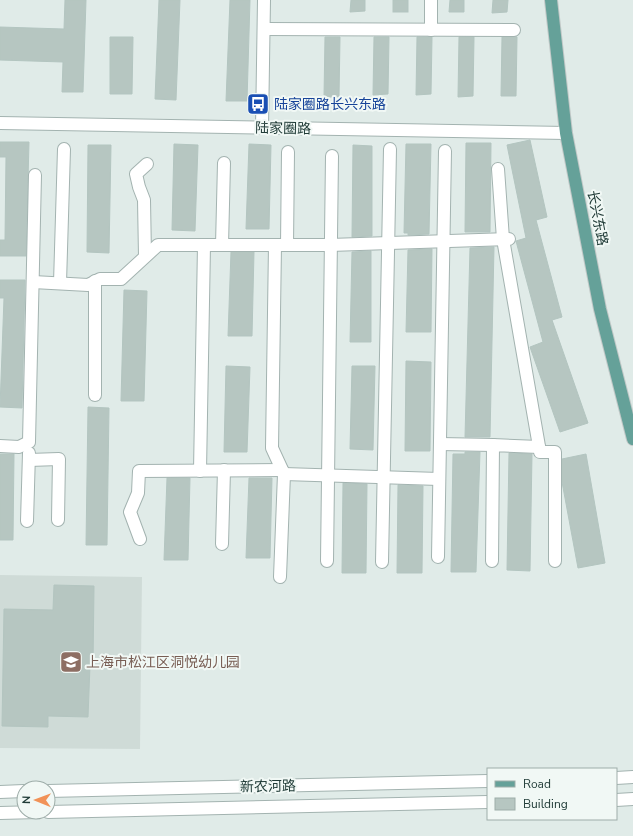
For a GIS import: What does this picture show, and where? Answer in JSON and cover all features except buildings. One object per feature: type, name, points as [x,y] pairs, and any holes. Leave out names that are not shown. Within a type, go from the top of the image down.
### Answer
[{"type":"main road","name":"长兴东路","points":[[551,0],[566,132],[600,309],[633,439]]},
{"type":"street","points":[[262,127],[264,0]]},
{"type":"street","points":[[430,30],[431,0]]},
{"type":"street","points":[[264,29],[514,30]]},
{"type":"street","name":"陆家圈路","points":[[0,123],[566,132]]},
{"type":"street","points":[[60,284],[64,148]]},
{"type":"street","points":[[382,562],[390,149]]},
{"type":"street","points":[[438,557],[445,151]]},
{"type":"street","points":[[280,576],[283,472],[272,448],[281,245],[288,152]]},
{"type":"street","points":[[327,561],[332,156]]},
{"type":"street","points":[[222,245],[224,163]]},
{"type":"street","points":[[145,256],[144,200],[138,187],[136,174],[147,164]]},
{"type":"street","points":[[498,169],[506,239],[540,452],[555,452],[555,561]]},
{"type":"street","points":[[27,522],[35,175]]},
{"type":"street","points":[[33,282],[88,285],[100,279],[121,279],[158,245],[330,245],[506,239]]},
{"type":"street","points":[[200,471],[204,245]]},
{"type":"street","points":[[95,281],[95,395]]},
{"type":"street","points":[[0,446],[19,447],[29,442]]},
{"type":"street","points":[[440,444],[539,447]]},
{"type":"street","points":[[492,561],[493,445]]},
{"type":"street","points":[[29,460],[59,459],[58,520]]},
{"type":"street","points":[[140,539],[130,512],[138,493],[139,471],[224,470],[283,472],[328,476],[439,479]]},
{"type":"street","points":[[222,544],[224,470]]},
{"type":"street","points":[[617,778],[633,777]]},
{"type":"street","name":"新农河路","points":[[56,790],[487,781]]},
{"type":"street","points":[[0,792],[16,791]]},
{"type":"street","points":[[617,800],[633,799]]},
{"type":"street","name":"新农河路","points":[[56,812],[487,802]]},
{"type":"street","points":[[0,813],[16,813]]},
{"type":"shaded area","name":"上海市松江区洞悦幼儿园","points":[[0,575],[142,577],[140,749],[0,748]]},
{"type":"place","name":"陆家圈路长兴东路","points":[[258,104]]},
{"type":"place","name":"上海市松江区洞悦幼儿园","points":[[71,662]]}]
